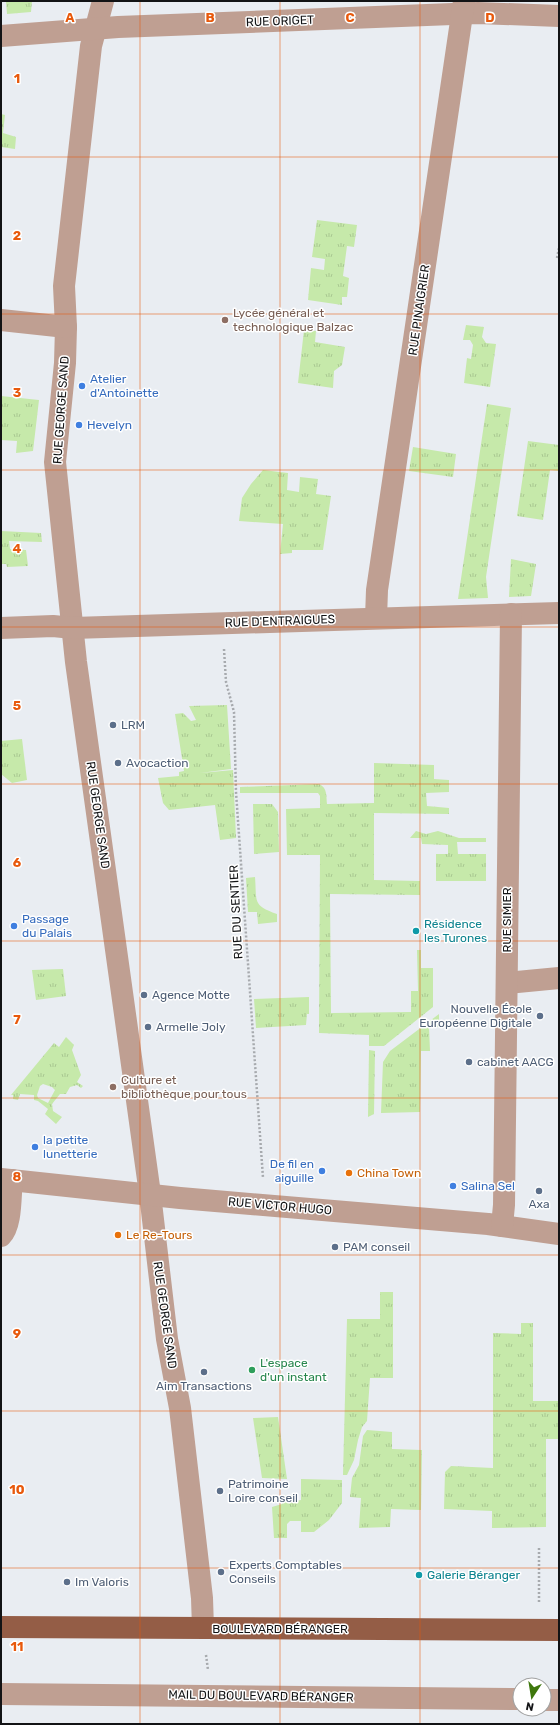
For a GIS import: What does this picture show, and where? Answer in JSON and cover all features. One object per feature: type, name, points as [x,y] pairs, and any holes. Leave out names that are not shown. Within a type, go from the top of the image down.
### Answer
[{"type":"main road","name":"BOULEVARD BÉRANGER","points":[[1,1627],[559,1630]]},
{"type":"street","name":"RUE GEORGE SAND","points":[[103,1],[90,53],[64,286],[66,327],[65,363],[55,462],[73,628],[150,1194],[167,1339],[180,1408],[202,1598],[203,1628]]},
{"type":"street","name":"RUE ORIGET","points":[[1,36],[96,28],[463,7],[486,13],[559,16]]},
{"type":"street","name":"RUE PINAIGRIER","points":[[376,618],[378,583],[463,7]]},
{"type":"street","points":[[1,320],[66,327]]},
{"type":"street","name":"RUE D'ENTRAIGUES","points":[[1,628],[53,626],[73,628],[559,613]]},
{"type":"street","name":"RUE SIMIER","points":[[502,1226],[504,1205],[511,614]]},
{"type":"street","points":[[507,983],[559,978]]},
{"type":"street","points":[[1,1236],[6,1227],[8,1218],[6,1179]]},
{"type":"street","name":"RUE VICTOR HUGO","points":[[6,1179],[150,1194],[502,1226],[559,1234]]},
{"type":"street","name":"MAIL DU BOULEVARD BÉRANGER","points":[[1,1694],[512,1700]]},
{"type":"path","points":[[557,258],[559,248]]},
{"type":"path","name":"RUE DU SENTIER","points":[[224,646],[226,682],[234,712],[236,792],[263,1179]]},
{"type":"path","points":[[539,1546],[539,1602]]},
{"type":"green space","points":[[6,1],[32,1],[31,12],[7,14]]},
{"type":"green space","points":[[1,114],[5,115],[3,133],[16,137],[15,149],[1,147]]},
{"type":"green space","points":[[317,220],[357,225],[354,247],[347,246],[343,276],[349,278],[347,297],[342,297],[342,305],[308,300],[311,268],[324,270],[325,259],[312,257]]},
{"type":"green space","points":[[466,325],[484,327],[482,337],[486,343],[496,344],[490,387],[464,383],[467,358],[471,359],[473,345],[470,340],[463,340]]},
{"type":"green space","points":[[304,330],[316,331],[315,342],[345,347],[342,365],[334,371],[333,388],[298,383]]},
{"type":"green space","points":[[1,396],[39,400],[33,451],[16,453],[17,441],[1,440]]},
{"type":"green space","points":[[487,404],[511,408],[486,577],[488,598],[458,599]]},
{"type":"green space","points":[[528,441],[559,445],[559,471],[550,470],[543,520],[517,516]]},
{"type":"green space","points":[[413,447],[456,454],[453,477],[409,471]]},
{"type":"green space","points":[[263,470],[288,473],[287,490],[299,492],[300,477],[318,479],[316,494],[331,496],[323,550],[292,550],[292,553],[280,554],[283,524],[239,521],[242,498]]},
{"type":"green space","points":[[1,531],[41,533],[42,542],[9,541],[10,549],[26,550],[28,566],[7,567],[6,564],[1,564]]},
{"type":"green space","points":[[511,559],[536,564],[531,596],[509,597]]},
{"type":"green space","points":[[227,705],[231,769],[200,773],[233,770],[236,838],[220,840],[215,805],[169,810],[163,803],[158,778],[179,776],[179,772],[184,771],[175,714],[183,713],[191,721],[196,720],[189,706]]},
{"type":"green space","points":[[22,739],[27,780],[12,783],[1,774],[1,741]]},
{"type":"green space","points":[[374,763],[434,765],[434,779],[449,780],[449,792],[426,793],[427,806],[449,808],[449,814],[374,813],[374,880],[420,881],[420,895],[330,894],[331,1013],[411,1012],[411,991],[418,991],[417,950],[421,950],[421,968],[433,968],[433,1007],[384,1046],[369,1046],[369,1035],[319,1033],[320,855],[287,855],[286,809],[320,808],[320,796],[318,793],[240,793],[240,787],[319,784],[325,790],[327,804],[374,803]]},
{"type":"green space","points":[[253,804],[272,804],[278,812],[279,852],[254,854]]},
{"type":"green space","points":[[416,831],[426,834],[438,831],[459,838],[486,838],[486,842],[457,842],[458,854],[486,854],[486,881],[436,881],[436,854],[448,854],[448,845],[422,844],[421,838],[410,838]]},
{"type":"green space","points":[[255,877],[257,902],[263,908],[277,914],[277,922],[258,924],[257,912],[248,912],[246,878]]},
{"type":"green space","points":[[63,969],[66,996],[36,1000],[32,970]]},
{"type":"green space","points":[[309,997],[309,1014],[307,1014],[306,1025],[256,1028],[254,999]]},
{"type":"green space","points":[[439,1014],[439,1027],[429,1027],[430,1051],[421,1051],[420,1112],[381,1113],[383,1062],[390,1051]]},
{"type":"green space","points":[[66,1037],[74,1045],[72,1050],[81,1075],[77,1082],[83,1086],[81,1088],[77,1085],[70,1087],[66,1094],[60,1094],[52,1104],[53,1111],[62,1117],[56,1124],[45,1114],[48,1109],[38,1101],[34,1100],[34,1095],[20,1094],[18,1100],[13,1099],[13,1095],[11,1095],[54,1043],[59,1047]],"holes":[[[43,1084],[52,1087],[55,1090],[48,1103],[38,1098],[37,1095],[40,1086]]]},
{"type":"green space","points":[[369,1050],[375,1051],[374,1114],[368,1117]]},
{"type":"green space","points":[[380,1292],[393,1292],[393,1378],[370,1378],[367,1421],[362,1427],[354,1460],[347,1475],[343,1475],[347,1319],[380,1319]]},
{"type":"green space","points":[[521,1323],[533,1323],[533,1401],[559,1401],[559,1439],[546,1439],[546,1527],[492,1528],[492,1511],[444,1509],[445,1472],[451,1466],[493,1468],[493,1333],[521,1334]]},
{"type":"green space","points":[[278,1417],[287,1479],[262,1478],[253,1418]]},
{"type":"green space","points":[[367,1430],[392,1432],[392,1449],[422,1450],[421,1510],[391,1509],[390,1527],[359,1528],[361,1498],[350,1497],[352,1478],[359,1465],[363,1436]]},
{"type":"green space","points":[[301,1479],[342,1480],[342,1503],[329,1520],[314,1532],[301,1532],[301,1521],[290,1521],[287,1524],[287,1538],[274,1538],[272,1507],[282,1504],[283,1496],[295,1495],[295,1501],[301,1500]]},
{"type":"place","name":"Lycée général et technologique Balzac","points":[[225,320]]},
{"type":"place","name":"Atelier d'Antoinette","points":[[82,386]]},
{"type":"place","name":"Hevelyn","points":[[79,425]]},
{"type":"place","name":"LRM","points":[[113,725]]},
{"type":"place","name":"Avocaction","points":[[118,763]]},
{"type":"place","name":"Passage du Palais","points":[[14,926]]},
{"type":"place","name":"Résidence les Turones","points":[[416,931]]},
{"type":"place","name":"Agence Motte","points":[[144,995]]},
{"type":"place","name":"Nouvelle École Européenne Digitale","points":[[540,1016]]},
{"type":"place","name":"Armelle Joly","points":[[148,1027]]},
{"type":"place","name":"cabinet AACG","points":[[469,1062]]},
{"type":"place","name":"Culture et bibliothèque pour tous","points":[[113,1087]]},
{"type":"place","name":"la petite lunetterie","points":[[35,1147]]},
{"type":"place","name":"De fil en aiguille","points":[[322,1171]]},
{"type":"place","name":"China Town","points":[[349,1173]]},
{"type":"place","name":"Salina Sel","points":[[453,1186]]},
{"type":"place","name":"Axa","points":[[539,1191]]},
{"type":"place","name":"Le Re-Tours","points":[[118,1235]]},
{"type":"place","name":"PAM conseil","points":[[335,1247]]},
{"type":"place","name":"L'espace d'un instant","points":[[252,1370]]},
{"type":"place","name":"Aim Transactions","points":[[204,1372]]},
{"type":"place","name":"Patrimoine Loire conseil","points":[[220,1491]]},
{"type":"place","name":"Experts Comptables Conseils","points":[[221,1572]]},
{"type":"place","name":"Galerie Béranger","points":[[419,1575]]},
{"type":"place","name":"Im Valoris","points":[[67,1582]]}]
